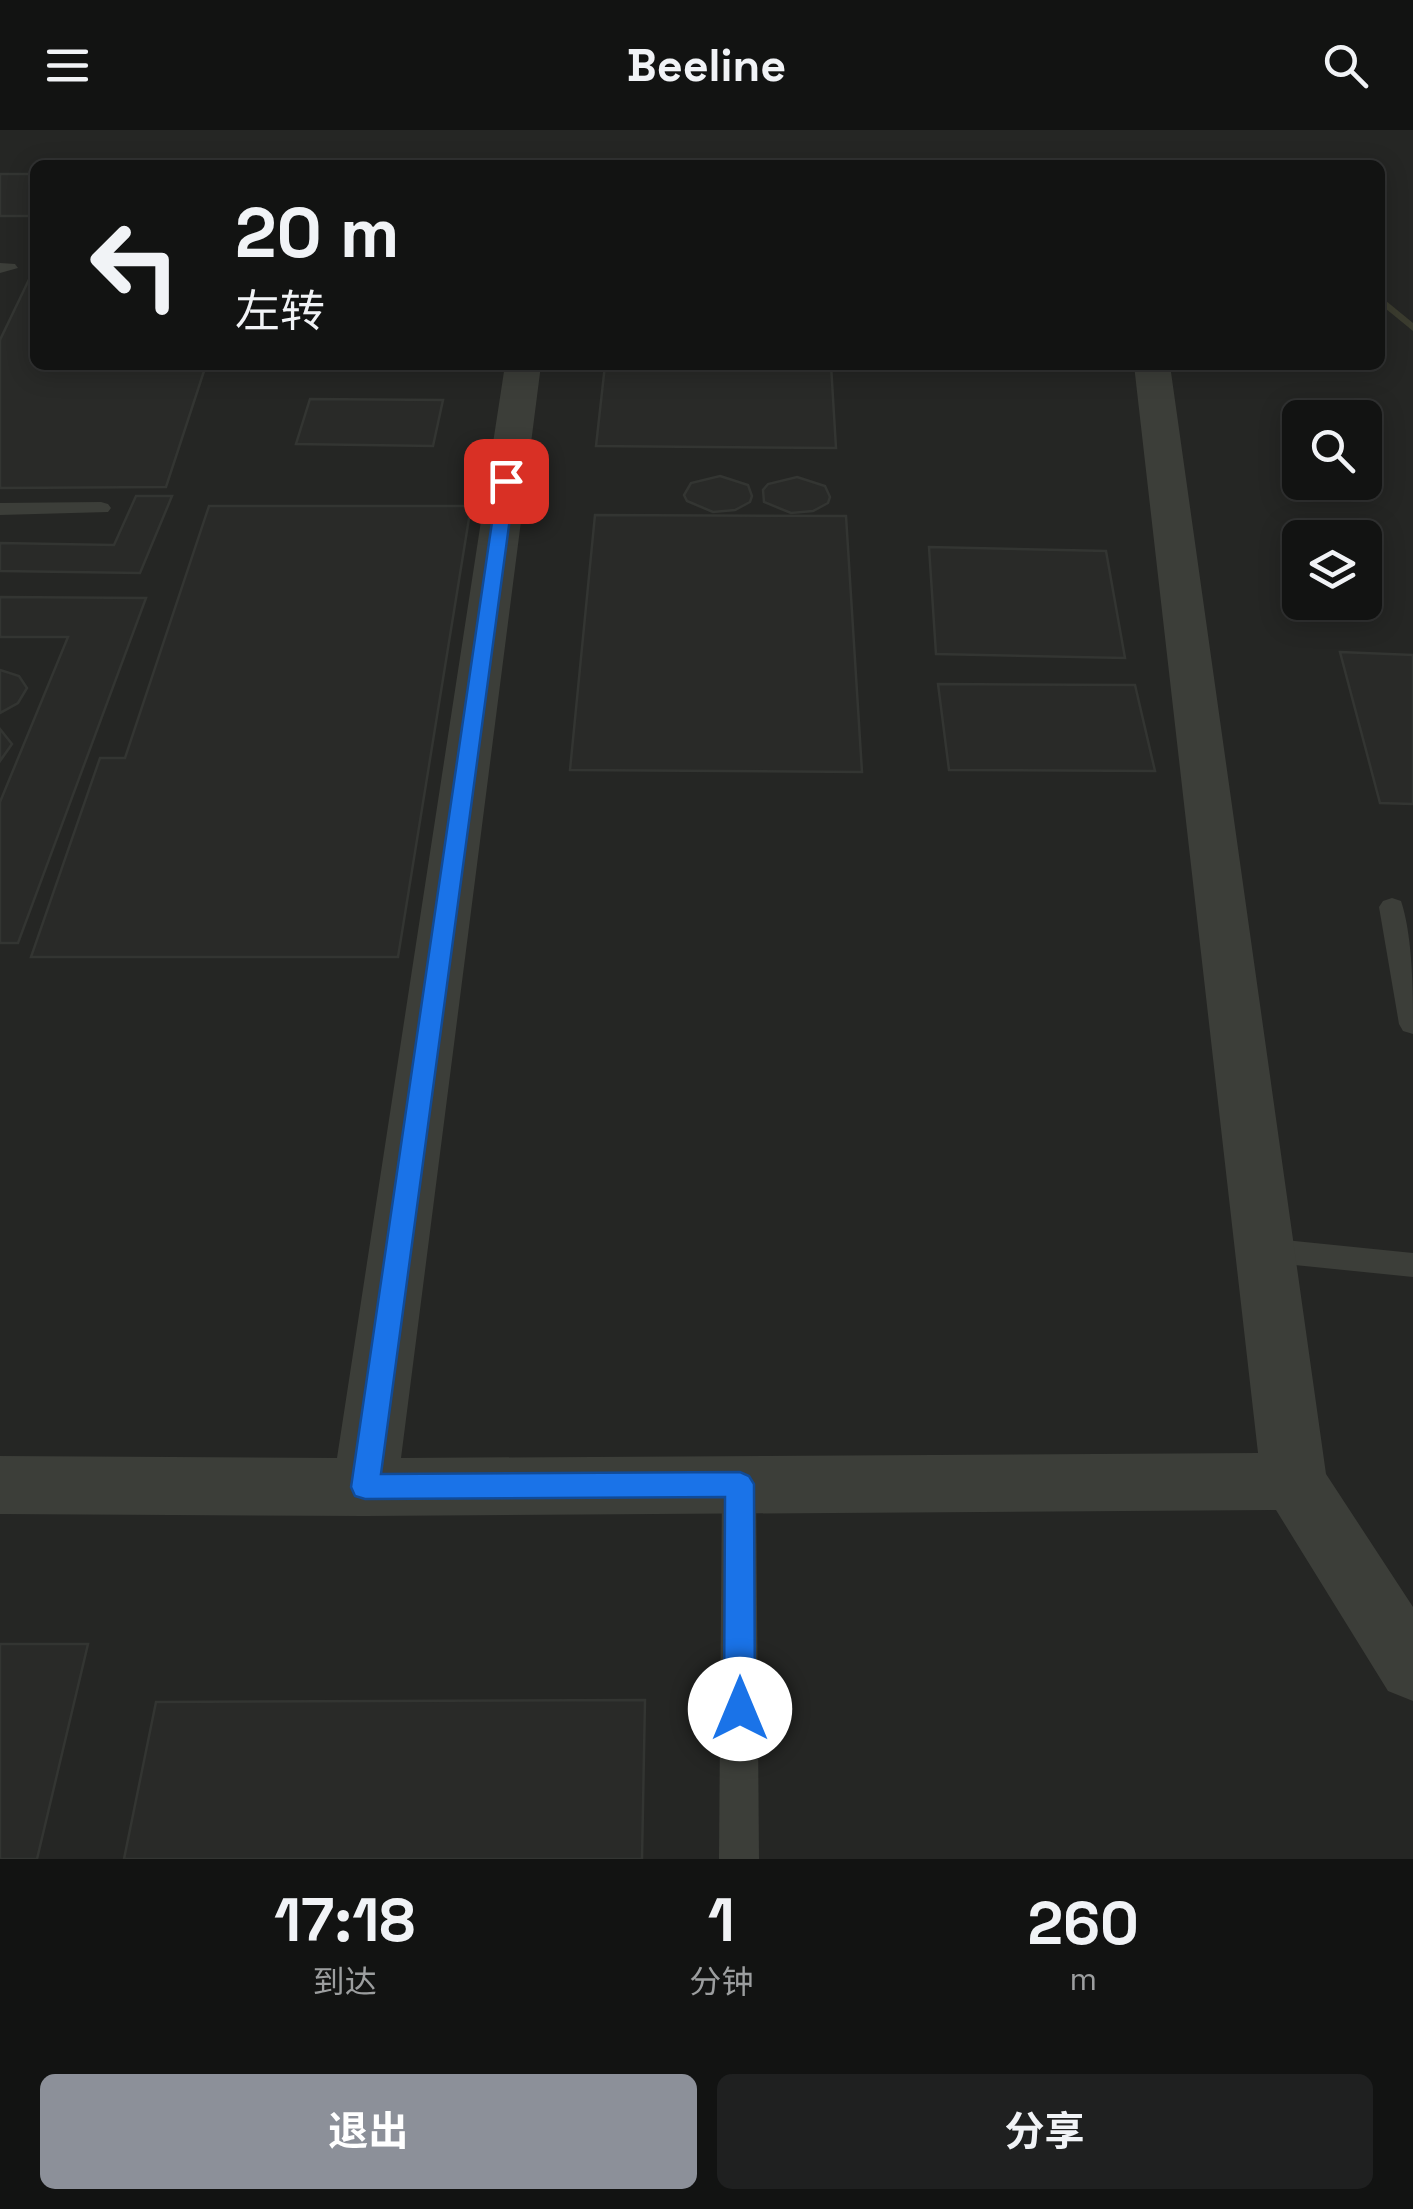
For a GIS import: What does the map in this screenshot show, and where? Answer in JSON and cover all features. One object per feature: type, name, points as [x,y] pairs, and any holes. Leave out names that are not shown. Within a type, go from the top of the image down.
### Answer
[{"type":"street","points":[[365,1487],[522,370]]},
{"type":"street","points":[[1153,370],[1294,1481],[1413,1668]]},
{"type":"street","points":[[0,1485],[365,1487],[1294,1481]]},
{"type":"lane","points":[[0,509],[100,508]]},
{"type":"lane","points":[[1392,907],[1413,1024]]},
{"type":"lane","points":[[1265,1250],[1413,1265]]},
{"type":"lane","points":[[740,1484],[740,1859]]},
{"type":"shaded area","points":[[0,130],[1413,130],[1413,1859],[0,1859]]},
{"type":"building","points":[[0,174],[30,174],[30,216],[0,216]]},
{"type":"building","points":[[30,277],[30,370],[204,370],[166,487],[0,488],[0,340]]},
{"type":"building","points":[[604,370],[831,370],[836,448],[596,446]]},
{"type":"building","points":[[310,399],[443,400],[433,446],[296,444]]},
{"type":"building","points":[[720,476],[748,485],[750,502],[735,510],[713,512],[687,501],[684,495],[691,483]]},
{"type":"building","points":[[797,477],[825,486],[830,497],[828,503],[813,511],[791,513],[764,502],[763,490],[768,484]]},
{"type":"building","points":[[136,496],[172,496],[140,573],[0,571],[0,543],[114,545]]},
{"type":"building","points":[[209,506],[471,506],[398,957],[31,957],[100,758],[125,758]]},
{"type":"building","points":[[595,515],[846,516],[862,772],[570,770]]},
{"type":"building","points":[[929,547],[1106,551],[1125,658],[936,654]]},
{"type":"building","points":[[0,597],[146,598],[18,943],[0,943],[0,802],[68,637],[0,637]]},
{"type":"building","points":[[1340,652],[1413,655],[1413,804],[1380,803]]},
{"type":"building","points":[[0,670],[19,676],[27,688],[18,703],[0,713]]},
{"type":"building","points":[[938,684],[1135,685],[1155,771],[949,770]]},
{"type":"building","points":[[0,729],[12,744],[0,761]]},
{"type":"building","points":[[0,1644],[88,1644],[37,1859],[0,1859]]},
{"type":"building","points":[[645,1700],[642,1859],[124,1859],[156,1702]]},
{"type":"waterway","points":[[1385,303],[1413,328]]},
{"type":"route","points":[[506,481],[365,1487],[740,1484],[740,1709]]}]
